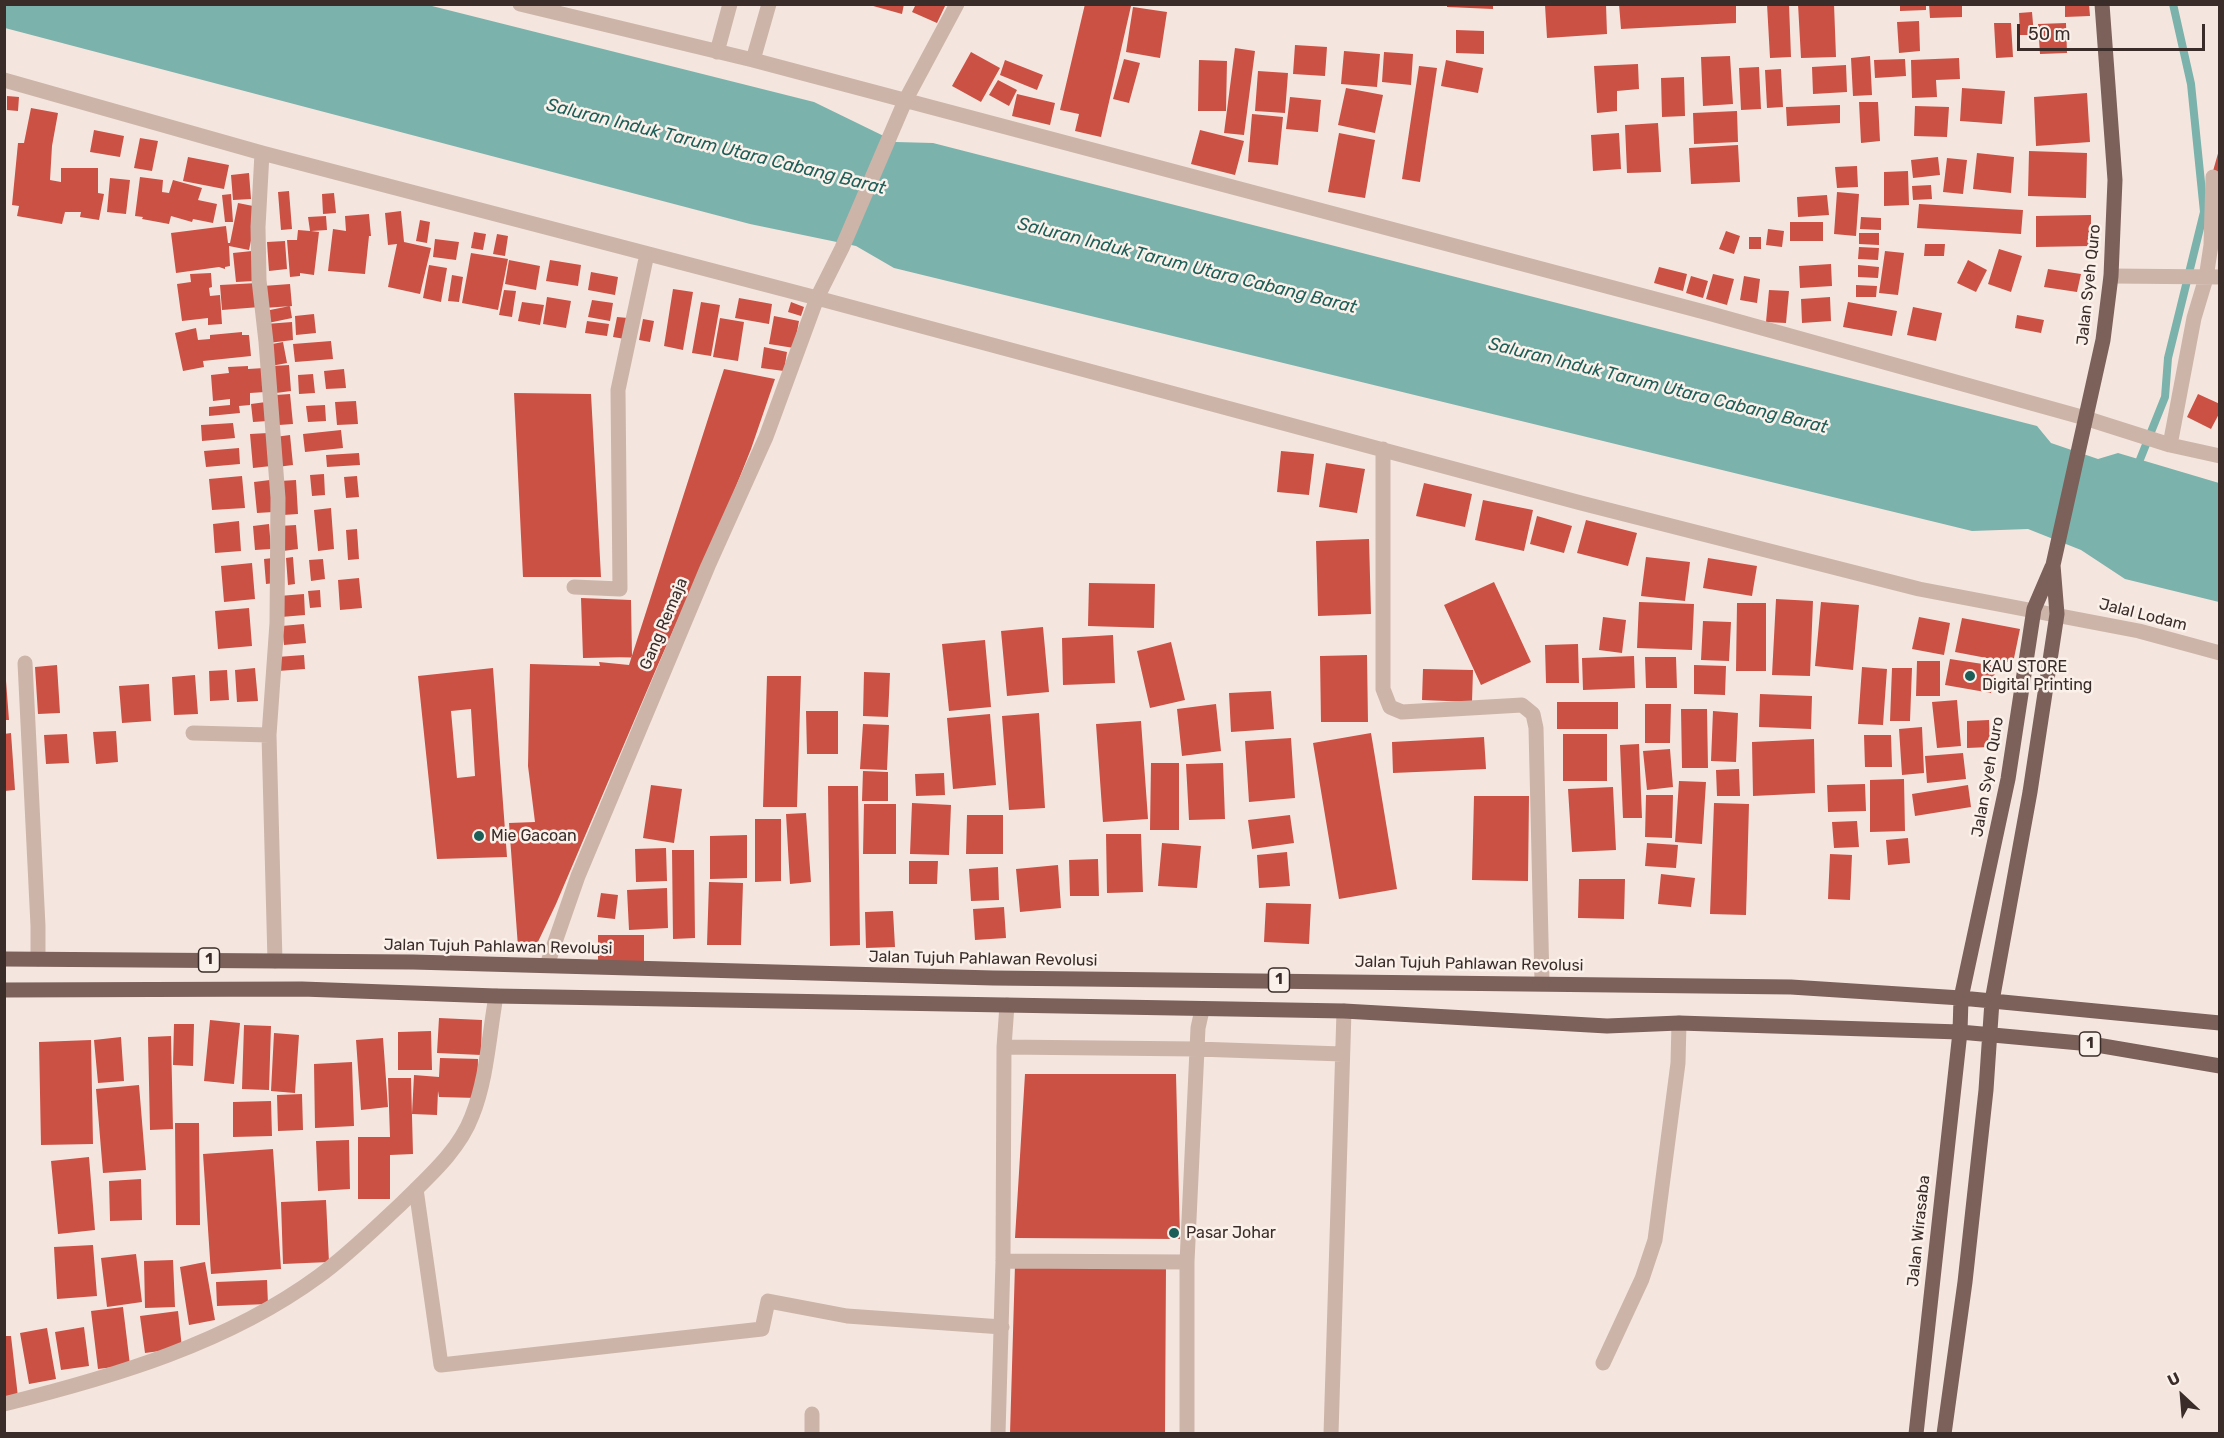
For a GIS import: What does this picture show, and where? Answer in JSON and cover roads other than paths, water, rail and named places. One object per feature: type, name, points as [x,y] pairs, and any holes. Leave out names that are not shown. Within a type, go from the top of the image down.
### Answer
[{"type":"main road","name":"Jalan Syeh Quro","points":[[1989,1035],[1992,1001],[2030,792],[2057,614],[2053,565],[2056,544],[2103,340],[2111,276],[2115,180],[2102,4]]},
{"type":"main road","name":"Jalan Syeh Quro","points":[[1960,1032],[1962,998],[2008,780],[2034,609],[2053,565]]},
{"type":"main road","name":"Jalan Tujuh Pahlawan Revolusi","points":[[4,959],[547,965],[971,978],[1542,982],[1791,987],[1962,998]]},
{"type":"main road","name":"1","points":[[4,990],[302,989],[496,996],[1344,1011],[1607,1026],[1679,1023],[1960,1032],[2091,1044],[2220,1066]]},
{"type":"main road","name":"1","points":[[1962,998],[2220,1023]]},
{"type":"main road","name":"Jalan Wirasaba","points":[[1916,1434],[1960,1032]]},
{"type":"main road","points":[[1944,1434],[1979,1158],[1989,1035]]},
{"type":"street","points":[[520,4],[753,60],[1708,313],[2083,426],[2140,435],[2220,456]]},
{"type":"street","points":[[717,52],[730,4]]},
{"type":"street","points":[[753,60],[769,4]]},
{"type":"street","name":"Gang Remaja","points":[[547,965],[578,876],[708,566],[766,437],[817,298],[842,248],[905,101],[957,4]]},
{"type":"street","name":"Jalal Lodam","points":[[4,80],[262,153],[817,298],[1581,503],[1919,589],[2034,609],[2139,631],[2220,653]]},
{"type":"street","points":[[262,153],[258,227],[259,280],[278,498],[277,623],[269,735],[275,961]]},
{"type":"street","points":[[2167,443],[2194,318],[2209,277],[2213,177]]},
{"type":"street","points":[[574,587],[620,589],[618,390],[647,254]]},
{"type":"street","points":[[2111,276],[2209,277]]},
{"type":"street","points":[[1383,449],[1383,690],[1390,707],[1402,712],[1522,705],[1533,714],[1536,728],[1542,982]]},
{"type":"street","points":[[25,663],[38,959]]},
{"type":"street","points":[[193,733],[269,735]]},
{"type":"street","points":[[4,1404],[102,1377],[176,1352],[281,1302],[320,1275],[435,1171],[460,1139],[472,1118],[480,1093],[496,996]]},
{"type":"street","points":[[998,1434],[1002,1327],[1004,1047],[1007,1005]]},
{"type":"street","points":[[1187,1434],[1186,1262],[1197,1049],[1202,1010]]},
{"type":"street","points":[[1331,1434],[1344,1011]]},
{"type":"street","points":[[1603,1363],[1642,1279],[1655,1240],[1678,1063],[1679,1023]]},
{"type":"street","points":[[1004,1047],[1197,1049],[1342,1054]]},
{"type":"street","points":[[416,1189],[441,1365],[762,1329],[768,1301],[847,1316],[1002,1327]]},
{"type":"street","points":[[1003,1261],[1186,1262]]},
{"type":"street","points":[[812,1414],[812,1434]]},
{"type":"water","name":"Saluran Induk Tarum Utara Cabang Barat","points":[[4,5],[428,5],[814,102],[896,142],[933,143],[2037,426],[2051,443],[2098,459],[2118,453],[2219,483],[2219,602],[2125,579],[2081,550],[2028,529],[1972,531],[894,268],[856,246],[750,224],[5,28]]},
{"type":"waterway","points":[[2137,467],[2165,397],[2168,358],[2204,212],[2191,84],[2173,4]]},
{"type":"place","name":"KAU STORE Digital Printing","points":[[1970,676]]},
{"type":"place","name":"Mie Gacoan","points":[[479,836]]},
{"type":"place","name":"Pasar Johar","points":[[1174,1233]]}]
